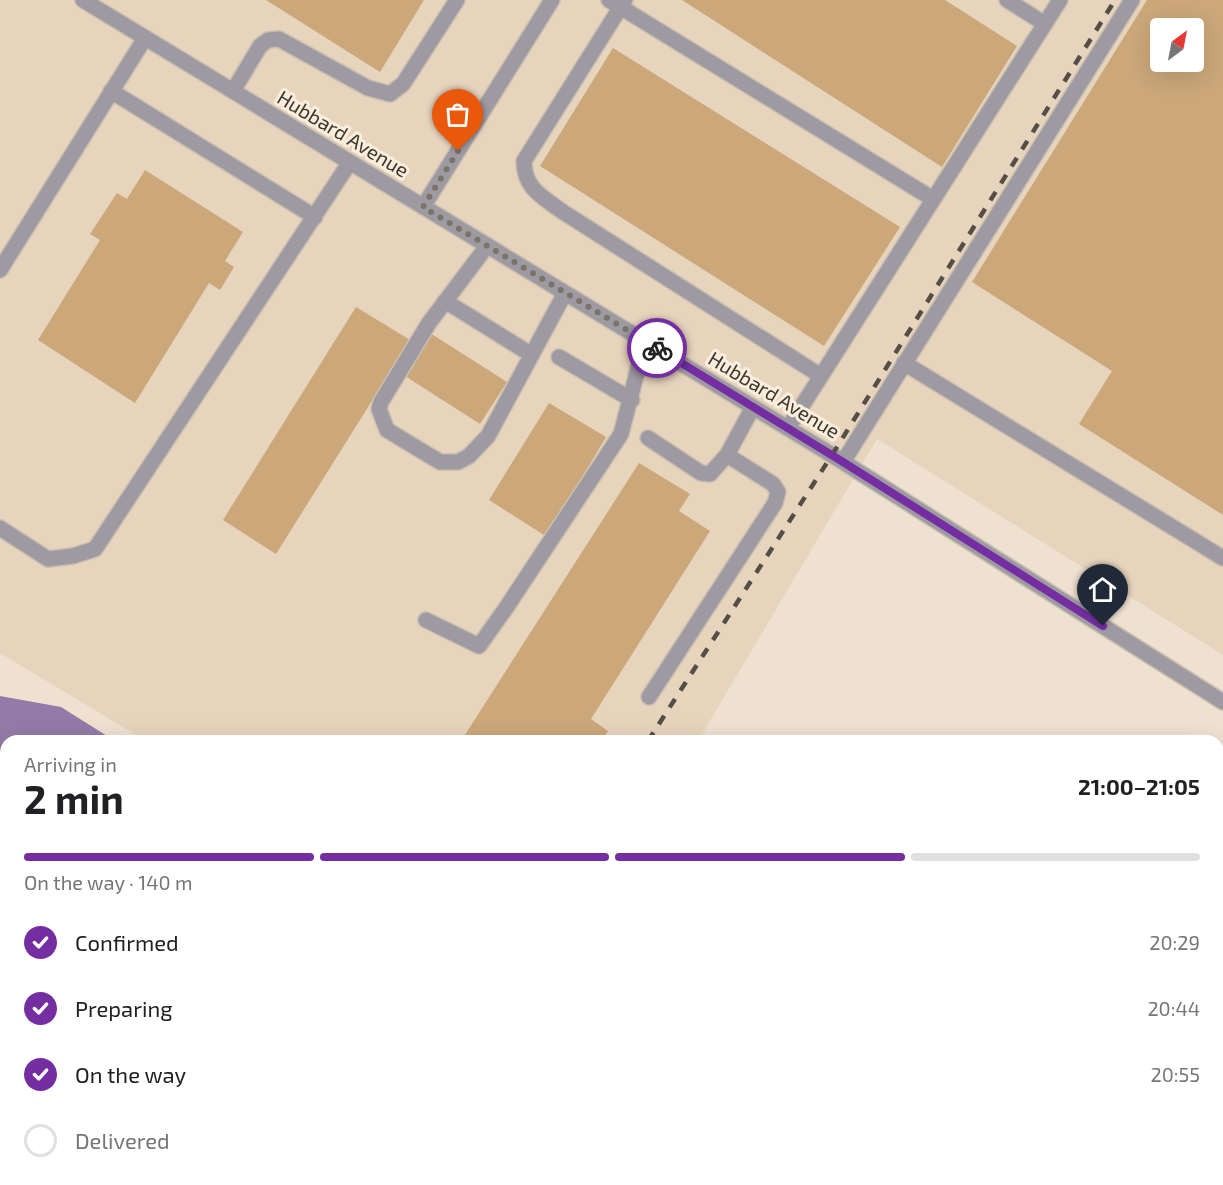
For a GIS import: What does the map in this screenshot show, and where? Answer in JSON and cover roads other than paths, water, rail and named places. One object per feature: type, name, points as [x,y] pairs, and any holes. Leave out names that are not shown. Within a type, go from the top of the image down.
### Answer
[{"type":"street","name":"Hubbard Avenue","points":[[83,0],[788,428],[1223,702]]},
{"type":"street","points":[[233,92],[260,46],[268,40],[279,39],[368,88],[390,94],[403,84],[457,0]]},
{"type":"street","points":[[423,207],[552,0]]},
{"type":"street","points":[[1006,0],[1045,24]]},
{"type":"street","points":[[788,428],[1060,0]]},
{"type":"street","points":[[843,462],[1132,0]]},
{"type":"street","points":[[821,376],[563,212],[531,189],[524,172],[524,161],[618,2],[933,199]]},
{"type":"street","points":[[0,270],[145,38]]},
{"type":"street","points":[[111,91],[315,217]]},
{"type":"street","points":[[0,528],[48,559],[73,556],[96,549],[350,162]]},
{"type":"street","points":[[487,246],[429,323],[379,409],[387,430],[440,462],[458,462],[469,456],[488,436],[565,293]]},
{"type":"street","points":[[445,301],[532,355]]},
{"type":"street","points":[[426,620],[479,646],[621,434],[632,400],[645,341]]},
{"type":"street","points":[[560,357],[632,400]]},
{"type":"street","points":[[904,363],[1223,558]]},
{"type":"street","points":[[648,438],[701,473],[710,474],[727,455],[753,407]]},
{"type":"street","points":[[649,697],[775,503],[778,492],[772,484],[727,455]]},
{"type":"railway","points":[[652,735],[832,455],[1115,0]]}]
